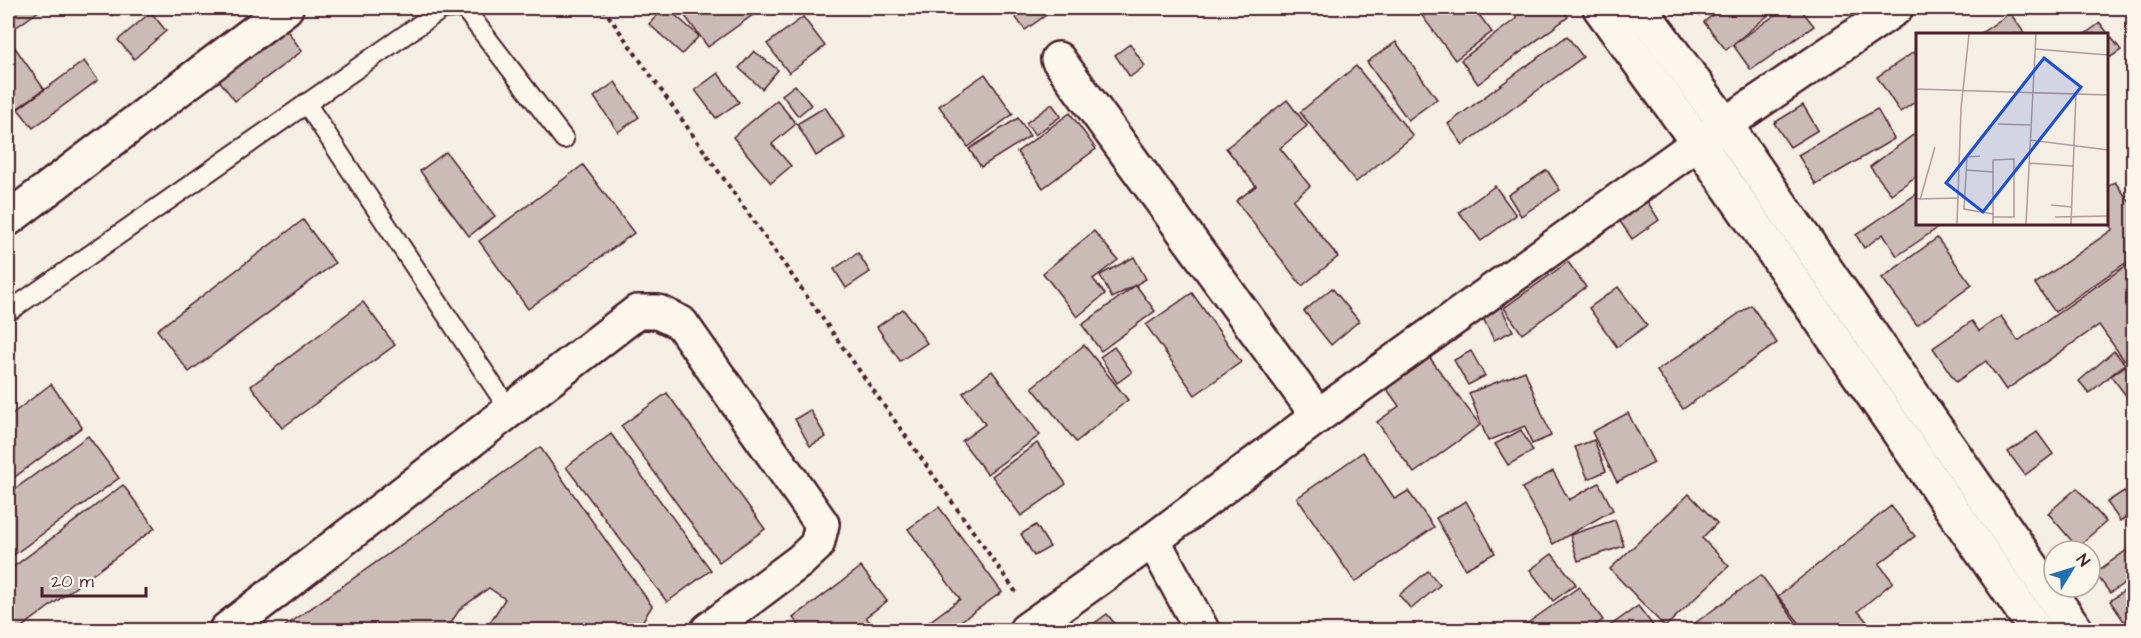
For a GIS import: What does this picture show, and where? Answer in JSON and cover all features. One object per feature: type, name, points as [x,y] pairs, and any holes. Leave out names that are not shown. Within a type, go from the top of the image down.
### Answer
[{"type":"street","points":[[8,219],[286,8]]},
{"type":"street","points":[[1600,8],[1698,143],[2036,630]]},
{"type":"street","points":[[1640,8],[1725,124],[2076,630]]},
{"type":"street","points":[[1031,626],[1153,540],[1317,416],[1698,143],[1896,8]]},
{"type":"street","points":[[1058,59],[1317,416]]},
{"type":"street","points":[[226,630],[637,312],[658,312],[681,323],[822,525],[817,545],[800,561],[708,630]]},
{"type":"street","points":[[1153,540],[1202,630]]},
{"type":"lane","points":[[8,312],[442,9],[456,8]]},
{"type":"lane","points":[[464,8],[564,139]]},
{"type":"lane","points":[[306,103],[510,411]]},
{"type":"path","points":[[603,8],[1031,626]]},
{"type":"building","points":[[8,8],[43,8],[8,33]]},
{"type":"building","points":[[104,8],[122,8],[111,16]]},
{"type":"building","points":[[664,8],[667,8],[699,36],[682,54],[649,24]]},
{"type":"building","points":[[679,8],[749,8],[754,14],[708,47]]},
{"type":"building","points":[[1015,8],[1056,8],[1025,30],[1011,11]]},
{"type":"building","points":[[1474,8],[1492,32],[1455,60],[1417,9]]},
{"type":"building","points":[[1508,8],[1562,8],[1568,17],[1478,84],[1461,60],[1517,18]]},
{"type":"building","points":[[1693,8],[1712,8],[1700,16]]},
{"type":"building","points":[[1721,8],[1777,8],[1726,50],[1704,22]]},
{"type":"building","points":[[1785,8],[1800,8],[1814,26],[1751,70],[1733,45]]},
{"type":"building","points":[[151,12],[166,31],[134,59],[118,40]]},
{"type":"building","points":[[2010,13],[2024,33],[1981,33]]},
{"type":"building","points":[[803,17],[825,46],[789,73],[767,44]]},
{"type":"building","points":[[2100,23],[2108,33],[2086,33]]},
{"type":"building","points":[[286,29],[302,51],[235,101],[218,79]]},
{"type":"building","points":[[2108,33],[2121,50],[2108,59]]},
{"type":"building","points":[[1567,36],[1583,57],[1463,145],[1448,124]]},
{"type":"building","points":[[9,39],[44,89],[18,108],[8,94]]},
{"type":"building","points":[[1396,42],[1437,99],[1408,120],[1367,62]]},
{"type":"building","points":[[1130,44],[1145,66],[1130,77],[1115,55]]},
{"type":"building","points":[[754,51],[778,70],[762,89],[739,68]]},
{"type":"building","points":[[1914,52],[1916,54],[1916,101],[1900,112],[1877,77]]},
{"type":"building","points":[[84,61],[98,80],[33,128],[18,109]]},
{"type":"building","points":[[1356,66],[1413,136],[1356,182],[1300,112]]},
{"type":"building","points":[[718,73],[739,102],[716,118],[695,90]]},
{"type":"building","points":[[985,74],[1013,114],[968,147],[939,106]]},
{"type":"building","points":[[615,82],[639,117],[618,132],[594,97]]},
{"type":"building","points":[[795,85],[811,105],[798,116],[782,95]]},
{"type":"building","points":[[777,100],[796,124],[772,144],[791,166],[771,183],[733,137]]},
{"type":"building","points":[[1287,100],[1307,126],[1280,148],[1310,186],[1293,200],[1338,257],[1302,286],[1236,201],[1256,186],[1226,148]]},
{"type":"building","points":[[1052,104],[1061,116],[1035,135],[1026,123]]},
{"type":"building","points":[[1803,105],[1818,130],[1790,147],[1774,123]]},
{"type":"building","points":[[825,107],[845,138],[816,156],[797,124]]},
{"type":"building","points":[[1877,109],[1894,139],[1816,185],[1798,155]]},
{"type":"building","points":[[1070,113],[1096,149],[1043,188],[1017,152]]},
{"type":"building","points":[[1018,118],[1030,136],[981,167],[969,149]]},
{"type":"building","points":[[1913,135],[1916,139],[1916,176],[1891,194],[1870,167]]},
{"type":"building","points":[[446,152],[495,216],[469,236],[420,171]]},
{"type":"building","points":[[583,165],[634,233],[528,309],[479,241]]},
{"type":"building","points":[[1547,170],[1560,190],[1521,216],[1508,195]]},
{"type":"building","points":[[2115,182],[2134,208],[2134,257],[2055,312],[2035,284],[2113,229],[2108,223],[2108,187]]},
{"type":"building","points":[[1495,186],[1516,215],[1481,241],[1459,212]]},
{"type":"building","points":[[1916,194],[1916,225],[1942,225],[1897,256],[1883,234],[1864,248],[1856,235]]},
{"type":"building","points":[[1645,198],[1659,220],[1632,239],[1617,217]]},
{"type":"building","points":[[303,220],[335,263],[189,372],[157,330]]},
{"type":"building","points":[[1094,231],[1118,260],[1093,279],[1105,294],[1077,317],[1043,273]]},
{"type":"building","points":[[1937,238],[1972,285],[1917,325],[1882,278]]},
{"type":"building","points":[[858,253],[870,272],[846,288],[834,269]]},
{"type":"building","points":[[1134,257],[1146,279],[1112,298],[1100,275]]},
{"type":"building","points":[[2134,260],[2134,353],[2124,360],[2099,325],[2006,390],[1986,361],[1956,382],[1933,348],[1972,321],[1979,331],[2001,316],[2018,341]]},
{"type":"building","points":[[1568,262],[1586,287],[1522,334],[1504,308]]},
{"type":"building","points":[[1136,285],[1155,311],[1101,351],[1082,325]]},
{"type":"building","points":[[1618,287],[1647,325],[1617,347],[1589,308]]},
{"type":"building","points":[[1332,288],[1359,321],[1331,345],[1304,311]]},
{"type":"building","points":[[1192,293],[1241,362],[1195,395],[1146,325]]},
{"type":"building","points":[[363,302],[395,345],[282,428],[251,386]]},
{"type":"building","points":[[1500,305],[1513,331],[1494,340],[1481,314]]},
{"type":"building","points":[[1751,305],[1777,343],[1683,409],[1657,371]]},
{"type":"building","points":[[903,309],[927,343],[900,361],[877,327]]},
{"type":"building","points":[[1084,345],[1128,400],[1076,442],[1032,387]]},
{"type":"building","points":[[1114,347],[1132,372],[1117,383],[1100,357]]},
{"type":"building","points":[[1471,351],[1485,376],[1468,385],[1454,360]]},
{"type":"building","points":[[2114,351],[2125,364],[2089,393],[2079,381]]},
{"type":"building","points":[[1427,354],[1480,425],[1414,473],[1377,422],[1399,406],[1384,385]]},
{"type":"building","points":[[2134,360],[2134,406],[2111,376]]},
{"type":"building","points":[[992,371],[1040,435],[987,474],[962,441],[985,424],[963,393]]},
{"type":"building","points":[[1525,371],[1551,436],[1532,444],[1525,426],[1488,441],[1469,393]]},
{"type":"building","points":[[51,384],[82,427],[8,482],[8,417]]},
{"type":"building","points":[[667,393],[765,529],[719,562],[621,426]]},
{"type":"building","points":[[810,410],[826,437],[810,446],[795,419]]},
{"type":"building","points":[[1628,413],[1654,463],[1617,482],[1592,432]]},
{"type":"building","points":[[1521,430],[1533,451],[1508,465],[1495,444]]},
{"type":"building","points":[[2037,432],[2053,454],[2025,475],[2008,452]]},
{"type":"building","points":[[611,434],[711,570],[667,602],[566,467]]},
{"type":"building","points":[[88,436],[119,478],[8,559],[8,494]]},
{"type":"building","points":[[1594,440],[1606,471],[1588,479],[1575,447]]},
{"type":"building","points":[[1037,443],[1066,484],[1021,516],[992,476]]},
{"type":"building","points":[[540,447],[652,606],[637,630],[538,630],[527,624],[518,630],[478,630],[491,621],[505,599],[489,588],[460,609],[446,630],[280,630]]},
{"type":"building","points":[[1363,452],[1395,499],[1408,491],[1434,527],[1355,582],[1297,498]]},
{"type":"building","points":[[1553,471],[1569,500],[1599,483],[1613,510],[1553,544],[1522,488]]},
{"type":"building","points":[[123,485],[155,528],[18,630],[10,630],[8,627],[8,571]]},
{"type":"building","points":[[2077,488],[2106,522],[2086,539],[2070,539],[2048,513]]},
{"type":"building","points":[[2124,491],[2134,505],[2134,512],[2120,521],[2107,502]]},
{"type":"building","points":[[1689,494],[1717,523],[1702,538],[1729,566],[1665,627],[1610,569]]},
{"type":"building","points":[[1466,501],[1495,553],[1465,569],[1436,518]]},
{"type":"building","points":[[1891,506],[1915,536],[1879,564],[1893,582],[1858,611],[1874,630],[1805,630],[1778,596]]},
{"type":"building","points":[[939,507],[1002,592],[948,630],[918,630],[960,599],[908,529]]},
{"type":"building","points":[[1615,520],[1624,546],[1578,561],[1570,535]]},
{"type":"building","points":[[1036,525],[1050,547],[1034,556],[1021,534]]},
{"type":"building","points":[[2134,545],[2134,576],[2110,593],[2102,582],[2102,568]]},
{"type":"building","points":[[1552,554],[1576,584],[1553,601],[1530,570]]},
{"type":"building","points":[[861,567],[887,601],[866,617],[876,630],[803,630],[793,618]]},
{"type":"building","points":[[1428,571],[1440,585],[1411,609],[1399,595]]},
{"type":"building","points":[[1761,575],[1799,626],[1793,630],[1753,630],[1747,624],[1738,630],[1695,630],[1691,626]]},
{"type":"building","points":[[2134,584],[2134,630],[2130,630],[2110,601]]},
{"type":"building","points":[[1579,587],[1603,620],[1588,630],[1519,629]]},
{"type":"building","points":[[1638,606],[1655,628],[1652,630],[1604,630]]},
{"type":"building","points":[[1107,614],[1120,630],[1085,630]]}]
